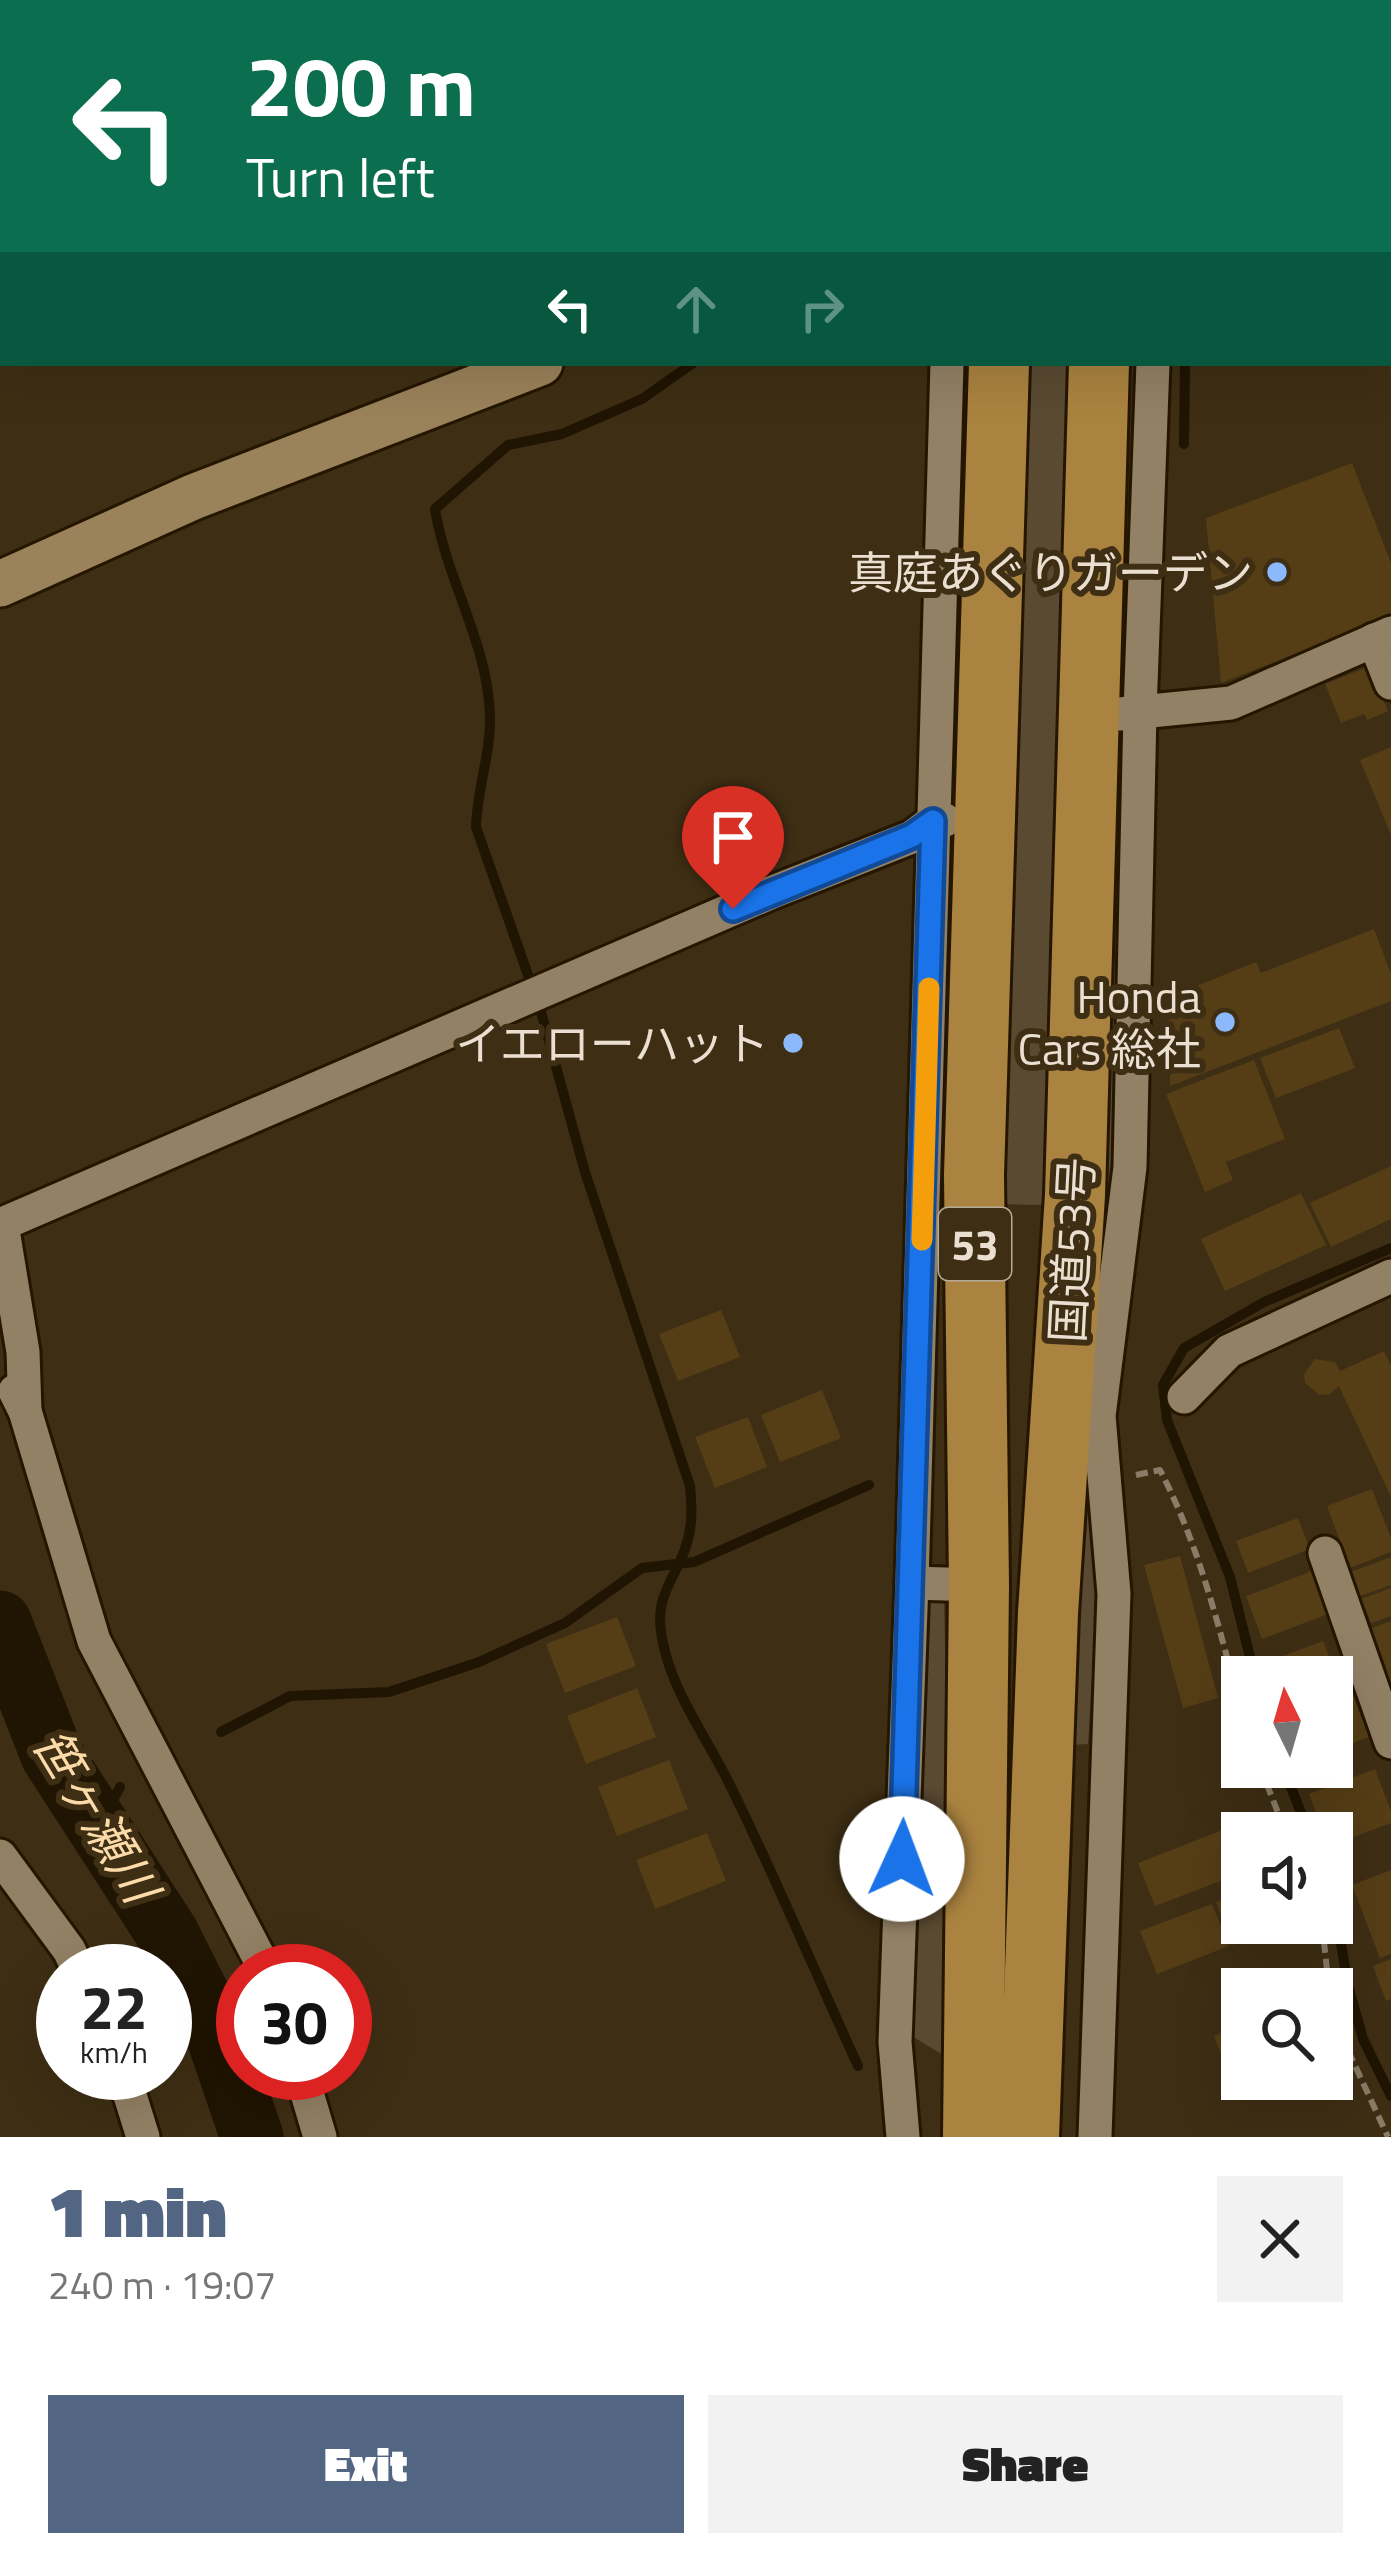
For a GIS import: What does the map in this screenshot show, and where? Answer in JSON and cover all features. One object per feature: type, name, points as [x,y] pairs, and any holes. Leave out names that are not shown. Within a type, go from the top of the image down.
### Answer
[{"type":"highway","name":"国道53号","points":[[999,366],[958,819],[974,1175],[979,1585],[1002,2127]]},
{"type":"highway","name":"国道53号","points":[[1002,2127],[1048,1613],[1075,1196],[1114,715],[1099,366]]},
{"type":"street","points":[[0,584],[193,497],[532,366]]},
{"type":"street","points":[[903,2137],[895,2042],[913,1583],[958,819],[946,366]]},
{"type":"street","points":[[1095,2137],[1114,1594],[1099,1416],[1130,1168],[1114,715],[1153,366]]},
{"type":"street","points":[[1114,715],[1231,703],[1382,636],[1391,683]]},
{"type":"street","points":[[25,1411],[22,1352],[2,1224],[770,893],[958,819]]},
{"type":"street","points":[[1184,1397],[1229,1351],[1391,1276]]},
{"type":"street","points":[[0,1359],[25,1411],[94,1641],[252,1944]]},
{"type":"street","points":[[1325,1552],[1391,1742]]},
{"type":"street","points":[[913,1583],[979,1585]]},
{"type":"street","points":[[0,1856],[65,1944]]},
{"type":"street","points":[[131,2100],[143,2137]]},
{"type":"street","points":[[310,2100],[320,2137]]},
{"type":"path","points":[[1127,1477],[1160,1470],[1207,1581],[1227,1656]]},
{"type":"path","points":[[1353,2061],[1388,2137]]},
{"type":"shaded area","points":[[955,366],[967,366],[950,798]]},
{"type":"shaded area","points":[[1028,366],[1070,366],[1043,1205],[995,1204]]},
{"type":"shaded area","points":[[1113,782],[1125,783],[1112,1259],[1099,1260]]},
{"type":"shaded area","points":[[1080,1422],[1097,1595],[1088,1744],[1068,1745]]},
{"type":"shaded area","points":[[944,1595],[945,2056],[910,2035],[924,1601]]},
{"type":"building","points":[[1352,463],[1391,563],[1391,616],[1221,683],[1206,518]]},
{"type":"building","points":[[1370,666],[1388,711],[1341,723],[1325,684]]},
{"type":"building","points":[[1391,747],[1391,835],[1360,760]]},
{"type":"building","points":[[1374,929],[1391,974],[1391,1001],[1170,1086],[1169,997],[1256,962],[1261,973]]},
{"type":"building","points":[[1339,1028],[1355,1068],[1276,1098],[1260,1058]]},
{"type":"building","points":[[1254,1060],[1285,1139],[1226,1162],[1233,1180],[1205,1192],[1166,1094]]},
{"type":"building","points":[[1391,1166],[1391,1219],[1331,1247],[1310,1203]]},
{"type":"building","points":[[1301,1193],[1326,1245],[1225,1291],[1201,1239]]},
{"type":"building","points":[[721,1310],[740,1357],[678,1381],[659,1334]]},
{"type":"building","points":[[1384,1351],[1391,1366],[1391,1497],[1339,1386],[1330,1394],[1319,1395],[1305,1383],[1304,1374],[1315,1359],[1335,1362],[1340,1371]]},
{"type":"building","points":[[822,1390],[841,1438],[780,1462],[761,1415]]},
{"type":"building","points":[[748,1417],[767,1467],[715,1488],[695,1437]]},
{"type":"building","points":[[1372,1489],[1391,1538],[1391,1552],[1350,1568],[1327,1506]]},
{"type":"building","points":[[1298,1518],[1310,1549],[1248,1573],[1236,1541]]},
{"type":"building","points":[[1180,1556],[1218,1698],[1183,1708],[1144,1565]]},
{"type":"building","points":[[1391,1557],[1391,1585],[1360,1596],[1351,1572]]},
{"type":"building","points":[[1312,1571],[1328,1614],[1262,1639],[1246,1596]]},
{"type":"building","points":[[1391,1588],[1391,1616],[1371,1623],[1361,1599]]},
{"type":"building","points":[[617,1617],[636,1666],[565,1693],[546,1644]]},
{"type":"building","points":[[1391,1621],[1391,1702],[1364,1631]]},
{"type":"building","points":[[1323,1641],[1329,1656],[1283,1656]]},
{"type":"building","points":[[637,1688],[656,1737],[586,1764],[567,1716]]},
{"type":"building","points":[[1353,1696],[1369,1737],[1353,1743]]},
{"type":"building","points":[[669,1760],[688,1809],[617,1836],[598,1787]]},
{"type":"building","points":[[1375,1769],[1391,1823],[1353,1837],[1353,1812],[1316,1812],[1309,1794],[1325,1788],[1353,1788],[1353,1777]]},
{"type":"building","points":[[1221,1831],[1221,1881],[1155,1906],[1138,1863]]},
{"type":"building","points":[[707,1833],[726,1881],[655,1909],[636,1860]]},
{"type":"building","points":[[1391,1870],[1391,1954],[1380,1958],[1353,1885]]},
{"type":"building","points":[[1212,1904],[1221,1926],[1221,1944],[1229,1946],[1157,1974],[1140,1931]]},
{"type":"building","points":[[1391,1959],[1391,1999],[1386,2001],[1373,1966]]},
{"type":"waterway","points":[[689,366],[642,399],[562,434],[508,445],[435,509],[488,689],[490,730],[476,827],[541,1012],[585,1172],[690,1486],[689,1533],[660,1614],[668,1662],[746,1818],[858,2066]]},
{"type":"waterway","points":[[1184,444],[1185,366]]},
{"type":"waterway","points":[[1250,1656],[1230,1577],[1167,1420],[1163,1385],[1184,1348],[1264,1302],[1391,1248]]},
{"type":"waterway","points":[[221,1732],[290,1696],[389,1692],[479,1662],[565,1623],[642,1568],[694,1562],[869,1485]]},
{"type":"waterway","name":"笹ヶ瀬川","points":[[0,1622],[52,1755],[167,1933],[214,2026],[252,2137]]},
{"type":"waterway","points":[[98,1829],[120,1787]]},
{"type":"waterway","points":[[1291,1788],[1301,1812]]},
{"type":"waterway","points":[[1341,1944],[1363,2039],[1391,2096]]},
{"type":"slow traffic","points":[[922,1240],[929,988]]},
{"type":"place","name":"真庭あぐりガーデン","points":[[1277,572]]},
{"type":"place","name":"Honda Cars 総社","points":[[1225,1022]]},
{"type":"place","name":"イエローハット","points":[[793,1043]]},
{"type":"route","points":[[733,909],[912,836],[933,821],[902,1859]]}]
